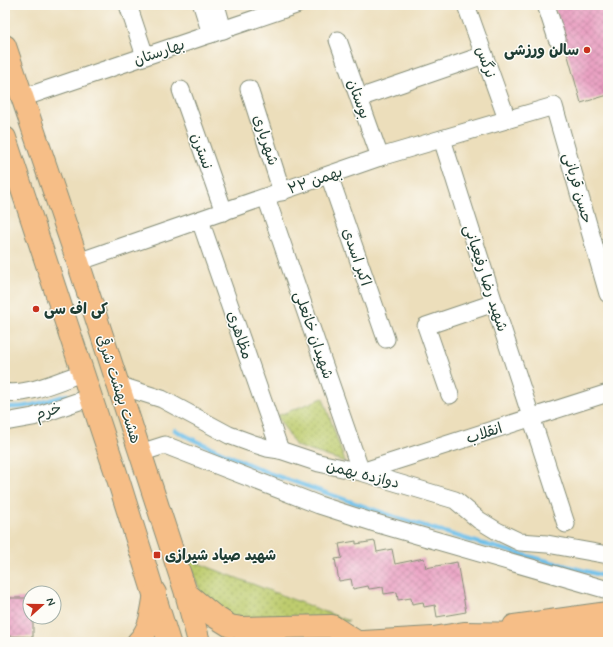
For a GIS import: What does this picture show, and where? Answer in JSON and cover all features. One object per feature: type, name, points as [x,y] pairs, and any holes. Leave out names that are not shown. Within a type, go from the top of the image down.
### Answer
[{"type":"main road","name":"هشت بهشت شرقی","points":[[5,46],[78,262],[186,593],[199,642]]},
{"type":"main road","name":"هشت بهشت شرقی","points":[[5,138],[82,373],[91,396],[170,642]]},
{"type":"main road","points":[[138,642],[142,638],[152,614],[155,593]]},
{"type":"main road","points":[[186,593],[214,616],[230,626],[242,628],[332,626],[357,642]]},
{"type":"main road","points":[[363,642],[433,638],[608,613]]},
{"type":"main road","points":[[464,633],[532,634],[608,627]]},
{"type":"street","points":[[128,5],[145,56]]},
{"type":"street","points":[[202,5],[217,32]]},
{"type":"street","points":[[216,5],[217,32]]},
{"type":"street","name":"بهارستان","points":[[22,98],[217,32],[274,9],[296,5]]},
{"type":"street","name":"نرگس","points":[[466,5],[506,119]]},
{"type":"street","points":[[546,5],[557,39]]},
{"type":"street","name":"بوستان","points":[[338,40],[380,157]]},
{"type":"street","points":[[359,98],[484,55]]},
{"type":"street","name":"شهریاری","points":[[249,89],[274,194]]},
{"type":"street","name":"نسترن","points":[[181,90],[224,212]]},
{"type":"street","name":"۲۲ بهمن","points":[[78,262],[380,157],[554,106]]},
{"type":"street","name":"حسن قربانی","points":[[554,106],[608,294]]},
{"type":"street","name":"شهید رضا رفیعیانی","points":[[442,139],[566,524]]},
{"type":"street","name":"اکبر اسدی","points":[[329,175],[386,339]]},
{"type":"street","name":"شهیدان خانعلی","points":[[274,194],[361,472]]},
{"type":"street","name":"مظاهری","points":[[200,220],[280,450]]},
{"type":"street","points":[[450,395],[426,326],[494,303]]},
{"type":"street","name":"خرم","points":[[5,392],[13,393],[33,390],[82,373]]},
{"type":"street","name":"دوازده بهمن","points":[[118,385],[162,399],[229,435],[267,448],[280,450],[319,463],[361,472],[455,500],[479,520],[520,542],[547,544],[608,556]]},
{"type":"street","name":"انقلاب","points":[[361,472],[608,393]]},
{"type":"street","name":"خرم","points":[[5,422],[32,417],[91,396]]},
{"type":"street","points":[[140,453],[165,445],[319,505],[372,522],[608,590]]},
{"type":"green space","points":[[323,398],[345,462],[296,446],[277,416]]},
{"type":"green space","points":[[187,559],[349,621],[339,623],[234,621],[203,598]]},
{"type":"building","name":"سالن ورزشی","points":[[554,5],[608,5],[608,95],[581,103]]},
{"type":"building","points":[[356,541],[356,544],[375,541],[377,552],[392,549],[395,564],[424,558],[426,568],[457,562],[466,612],[437,617],[435,605],[424,607],[423,602],[412,604],[411,598],[398,600],[397,592],[384,594],[383,587],[369,589],[368,586],[353,589],[351,579],[339,581],[335,559],[342,558],[339,544]]},
{"type":"building","points":[[5,598],[22,598],[22,625],[33,625],[33,637],[5,636]]},
{"type":"waterway","points":[[5,407],[29,406],[67,395]]},
{"type":"waterway","points":[[175,430],[266,472],[398,518],[479,543],[608,577]]},
{"type":"place","name":"سالن ورزشی","points":[[587,50]]},
{"type":"place","name":"کی اف سی","points":[[36,309]]},
{"type":"place","name":"شهید صیاد شیرازی","points":[[157,555]]}]
